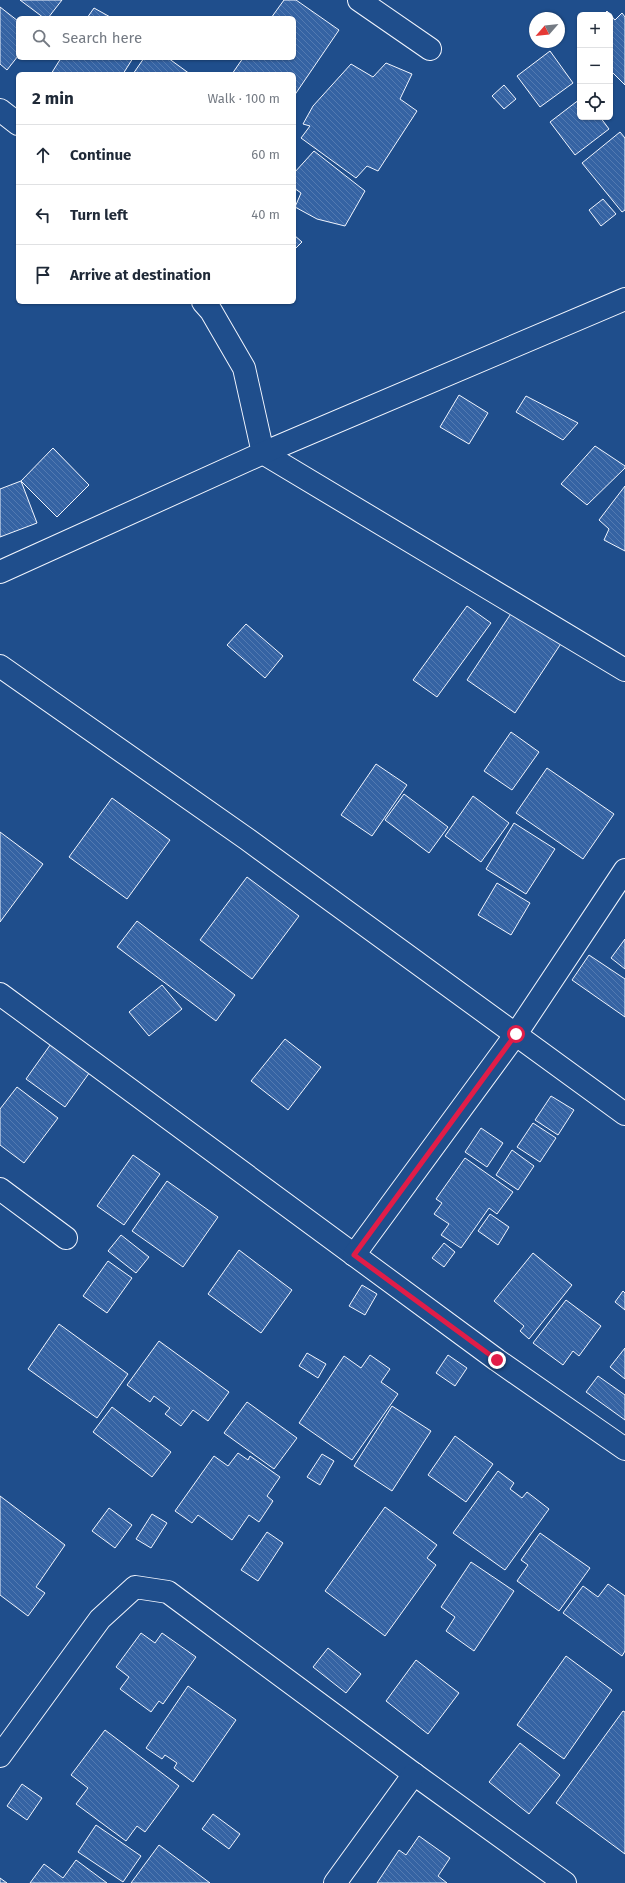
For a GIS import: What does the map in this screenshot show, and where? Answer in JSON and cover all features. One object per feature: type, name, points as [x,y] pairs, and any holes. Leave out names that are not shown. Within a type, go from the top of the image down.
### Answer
[{"type":"street","points":[[359,0],[430,49]]},
{"type":"street","points":[[0,110],[16,122]]},
{"type":"street","points":[[0,572],[264,453],[625,299]]},
{"type":"street","points":[[205,304],[244,368],[264,453],[625,670]]},
{"type":"street","points":[[0,666],[247,839],[625,1114]]},
{"type":"street","points":[[354,1255],[516,1034],[624,873]]},
{"type":"street","points":[[0,994],[497,1360],[625,1449]]},
{"type":"street","points":[[0,1189],[66,1238]]},
{"type":"street","points":[[0,1756],[100,1619],[135,1587],[168,1592],[414,1774],[565,1883]]},
{"type":"street","points":[[335,1883],[414,1774]]},
{"type":"building","points":[[20,0],[62,0],[50,16],[41,16]]},
{"type":"building","points":[[284,0],[296,0],[339,30],[296,93],[296,72],[233,72],[242,60],[296,60],[296,16],[272,16]]},
{"type":"building","points":[[0,7],[16,19],[16,59],[7,70],[0,64]]},
{"type":"building","points":[[94,8],[108,16],[88,16]]},
{"type":"building","points":[[622,13],[625,17],[625,85],[613,73],[613,18],[615,20]]},
{"type":"building","points":[[550,51],[573,83],[540,107],[517,76]]},
{"type":"building","points":[[60,60],[132,60],[124,72],[52,72]]},
{"type":"building","points":[[143,60],[171,60],[187,72],[134,72]]},
{"type":"building","points":[[386,63],[412,74],[400,99],[417,111],[378,171],[367,166],[356,178],[301,138],[310,126],[303,124],[313,106],[351,64],[373,77]]},
{"type":"building","points":[[504,85],[516,99],[504,109],[492,96]]},
{"type":"building","points":[[577,101],[577,120],[602,120],[609,129],[575,155],[550,122]]},
{"type":"building","points":[[620,132],[625,138],[625,210],[622,212],[582,163]]},
{"type":"building","points":[[314,151],[365,191],[345,226],[317,219],[296,208],[301,193],[296,189],[296,171]]},
{"type":"building","points":[[603,199],[616,214],[601,226],[589,210]]},
{"type":"building","points":[[296,237],[302,242],[296,248]]},
{"type":"building","points":[[459,395],[488,413],[469,444],[440,427]]},
{"type":"building","points":[[526,396],[578,423],[563,440],[516,412]]},
{"type":"building","points":[[595,446],[625,466],[625,468],[587,505],[561,484]]},
{"type":"building","points":[[53,448],[89,485],[57,517],[21,481]]},
{"type":"building","points":[[21,481],[37,523],[0,537],[0,489]]},
{"type":"building","points":[[625,486],[625,551],[604,540],[609,529],[599,520]]},
{"type":"building","points":[[467,606],[491,623],[437,697],[413,680]]},
{"type":"building","points":[[516,606],[564,639],[515,713],[467,680]]},
{"type":"building","points":[[246,624],[283,656],[265,678],[227,645]]},
{"type":"building","points":[[511,732],[539,752],[512,790],[484,771]]},
{"type":"building","points":[[376,764],[407,785],[372,836],[341,815]]},
{"type":"building","points":[[547,768],[614,814],[583,859],[516,813]]},
{"type":"building","points":[[404,794],[448,827],[429,853],[385,820]]},
{"type":"building","points":[[473,796],[509,823],[481,862],[445,836]]},
{"type":"building","points":[[112,798],[170,840],[127,899],[69,857]]},
{"type":"building","points":[[514,823],[555,849],[526,894],[486,869]]},
{"type":"building","points":[[0,832],[43,864],[0,922]]},
{"type":"building","points":[[247,877],[299,916],[252,979],[200,940]]},
{"type":"building","points":[[497,883],[530,903],[511,935],[478,915]]},
{"type":"building","points":[[137,921],[235,995],[216,1021],[117,947]]},
{"type":"building","points":[[625,939],[625,969],[611,958]]},
{"type":"building","points":[[589,955],[625,979],[625,1017],[572,980]]},
{"type":"building","points":[[162,985],[182,1009],[149,1036],[129,1012]]},
{"type":"building","points":[[285,1039],[321,1067],[288,1110],[251,1081]]},
{"type":"building","points":[[53,1041],[92,1069],[65,1107],[26,1079]]},
{"type":"building","points":[[17,1087],[58,1118],[24,1163],[0,1145],[0,1109]]},
{"type":"building","points":[[551,1096],[574,1110],[558,1135],[535,1120]]},
{"type":"building","points":[[533,1123],[556,1138],[540,1162],[517,1147]]},
{"type":"building","points":[[481,1128],[503,1143],[487,1167],[465,1152]]},
{"type":"building","points":[[512,1150],[534,1166],[518,1190],[496,1175]]},
{"type":"building","points":[[133,1155],[160,1174],[124,1225],[97,1206]]},
{"type":"building","points":[[465,1158],[513,1192],[497,1214],[489,1208],[461,1248],[441,1235],[449,1224],[434,1214],[442,1203],[436,1199]]},
{"type":"building","points":[[167,1181],[218,1217],[183,1267],[132,1231]]},
{"type":"building","points":[[490,1214],[509,1227],[498,1245],[478,1231]]},
{"type":"building","points":[[121,1235],[149,1257],[136,1273],[108,1251]]},
{"type":"building","points":[[444,1243],[455,1252],[444,1267],[432,1258]]},
{"type":"building","points":[[239,1250],[292,1290],[261,1333],[208,1294]]},
{"type":"building","points":[[533,1253],[572,1285],[529,1339],[520,1331],[524,1326],[494,1301]]},
{"type":"building","points":[[108,1261],[132,1278],[107,1313],[83,1296]]},
{"type":"building","points":[[362,1285],[377,1294],[365,1315],[349,1306]]},
{"type":"building","points":[[623,1291],[625,1293],[625,1310],[615,1302]]},
{"type":"building","points":[[566,1300],[601,1326],[579,1356],[573,1351],[563,1365],[533,1343]]},
{"type":"building","points":[[59,1324],[128,1374],[97,1418],[28,1369]]},
{"type":"building","points":[[159,1341],[229,1392],[208,1421],[193,1410],[181,1426],[165,1414],[170,1408],[154,1396],[150,1402],[127,1385]]},
{"type":"building","points":[[625,1348],[625,1379],[610,1367]]},
{"type":"building","points":[[307,1353],[326,1364],[318,1378],[299,1366]]},
{"type":"building","points":[[370,1355],[390,1369],[381,1382],[398,1394],[352,1460],[299,1423],[344,1356],[361,1368]]},
{"type":"building","points":[[448,1355],[467,1368],[455,1386],[436,1373]]},
{"type":"building","points":[[598,1376],[625,1395],[625,1420],[586,1392]]},
{"type":"building","points":[[247,1402],[297,1438],[274,1469],[224,1433]]},
{"type":"building","points":[[392,1406],[431,1431],[392,1491],[354,1466]]},
{"type":"building","points":[[112,1407],[171,1452],[152,1477],[93,1432]]},
{"type":"building","points":[[455,1436],[493,1464],[466,1502],[428,1475]]},
{"type":"building","points":[[238,1453],[248,1460],[250,1456],[280,1477],[267,1496],[273,1501],[259,1522],[249,1515],[232,1540],[198,1515],[192,1523],[175,1511],[214,1456],[228,1466]]},
{"type":"building","points":[[322,1454],[334,1461],[320,1485],[307,1477]]},
{"type":"building","points":[[498,1471],[514,1483],[510,1489],[522,1498],[527,1492],[549,1509],[505,1570],[453,1533]]},
{"type":"building","points":[[0,1496],[65,1545],[36,1587],[45,1593],[28,1616],[0,1595]]},
{"type":"building","points":[[385,1507],[437,1545],[427,1558],[436,1565],[385,1636],[325,1591]]},
{"type":"building","points":[[109,1508],[132,1525],[115,1548],[92,1531]]},
{"type":"building","points":[[152,1514],[167,1523],[151,1548],[136,1539]]},
{"type":"building","points":[[267,1532],[283,1543],[258,1581],[241,1570]]},
{"type":"building","points":[[540,1533],[590,1568],[559,1611],[517,1581],[528,1565],[521,1560]]},
{"type":"building","points":[[471,1562],[514,1591],[474,1651],[446,1631],[455,1617],[441,1607]]},
{"type":"building","points":[[608,1584],[625,1596],[625,1651],[622,1656],[563,1613],[583,1586],[598,1597]]},
{"type":"building","points":[[141,1633],[155,1643],[162,1633],[196,1657],[163,1704],[159,1701],[151,1712],[120,1689],[129,1677],[116,1667]]},
{"type":"building","points":[[328,1648],[361,1674],[346,1693],[313,1667]]},
{"type":"building","points":[[566,1656],[612,1690],[564,1759],[517,1725]]},
{"type":"building","points":[[416,1660],[459,1693],[428,1734],[386,1701]]},
{"type":"building","points":[[188,1686],[236,1720],[193,1782],[174,1768],[177,1763],[165,1755],[162,1759],[146,1748]]},
{"type":"building","points":[[623,1711],[625,1712],[625,1854],[556,1803]]},
{"type":"building","points":[[105,1730],[179,1786],[145,1832],[137,1826],[126,1841],[76,1804],[88,1788],[71,1775]]},
{"type":"building","points":[[520,1743],[560,1775],[529,1814],[489,1782]]},
{"type":"building","points":[[22,1784],[42,1798],[27,1820],[7,1806]]},
{"type":"building","points":[[213,1814],[240,1834],[229,1849],[202,1829]]},
{"type":"building","points":[[96,1825],[141,1856],[123,1882],[78,1852]]},
{"type":"building","points":[[419,1836],[450,1858],[438,1876],[447,1883],[377,1883],[399,1850],[406,1855]]},
{"type":"building","points":[[159,1845],[210,1883],[131,1883]]},
{"type":"building","points":[[76,1860],[107,1883],[30,1883],[44,1864],[63,1878]]},
{"type":"building","points":[[0,1878],[7,1883],[0,1883]]},
{"type":"route","points":[[497,1360],[354,1255],[516,1034]]}]
